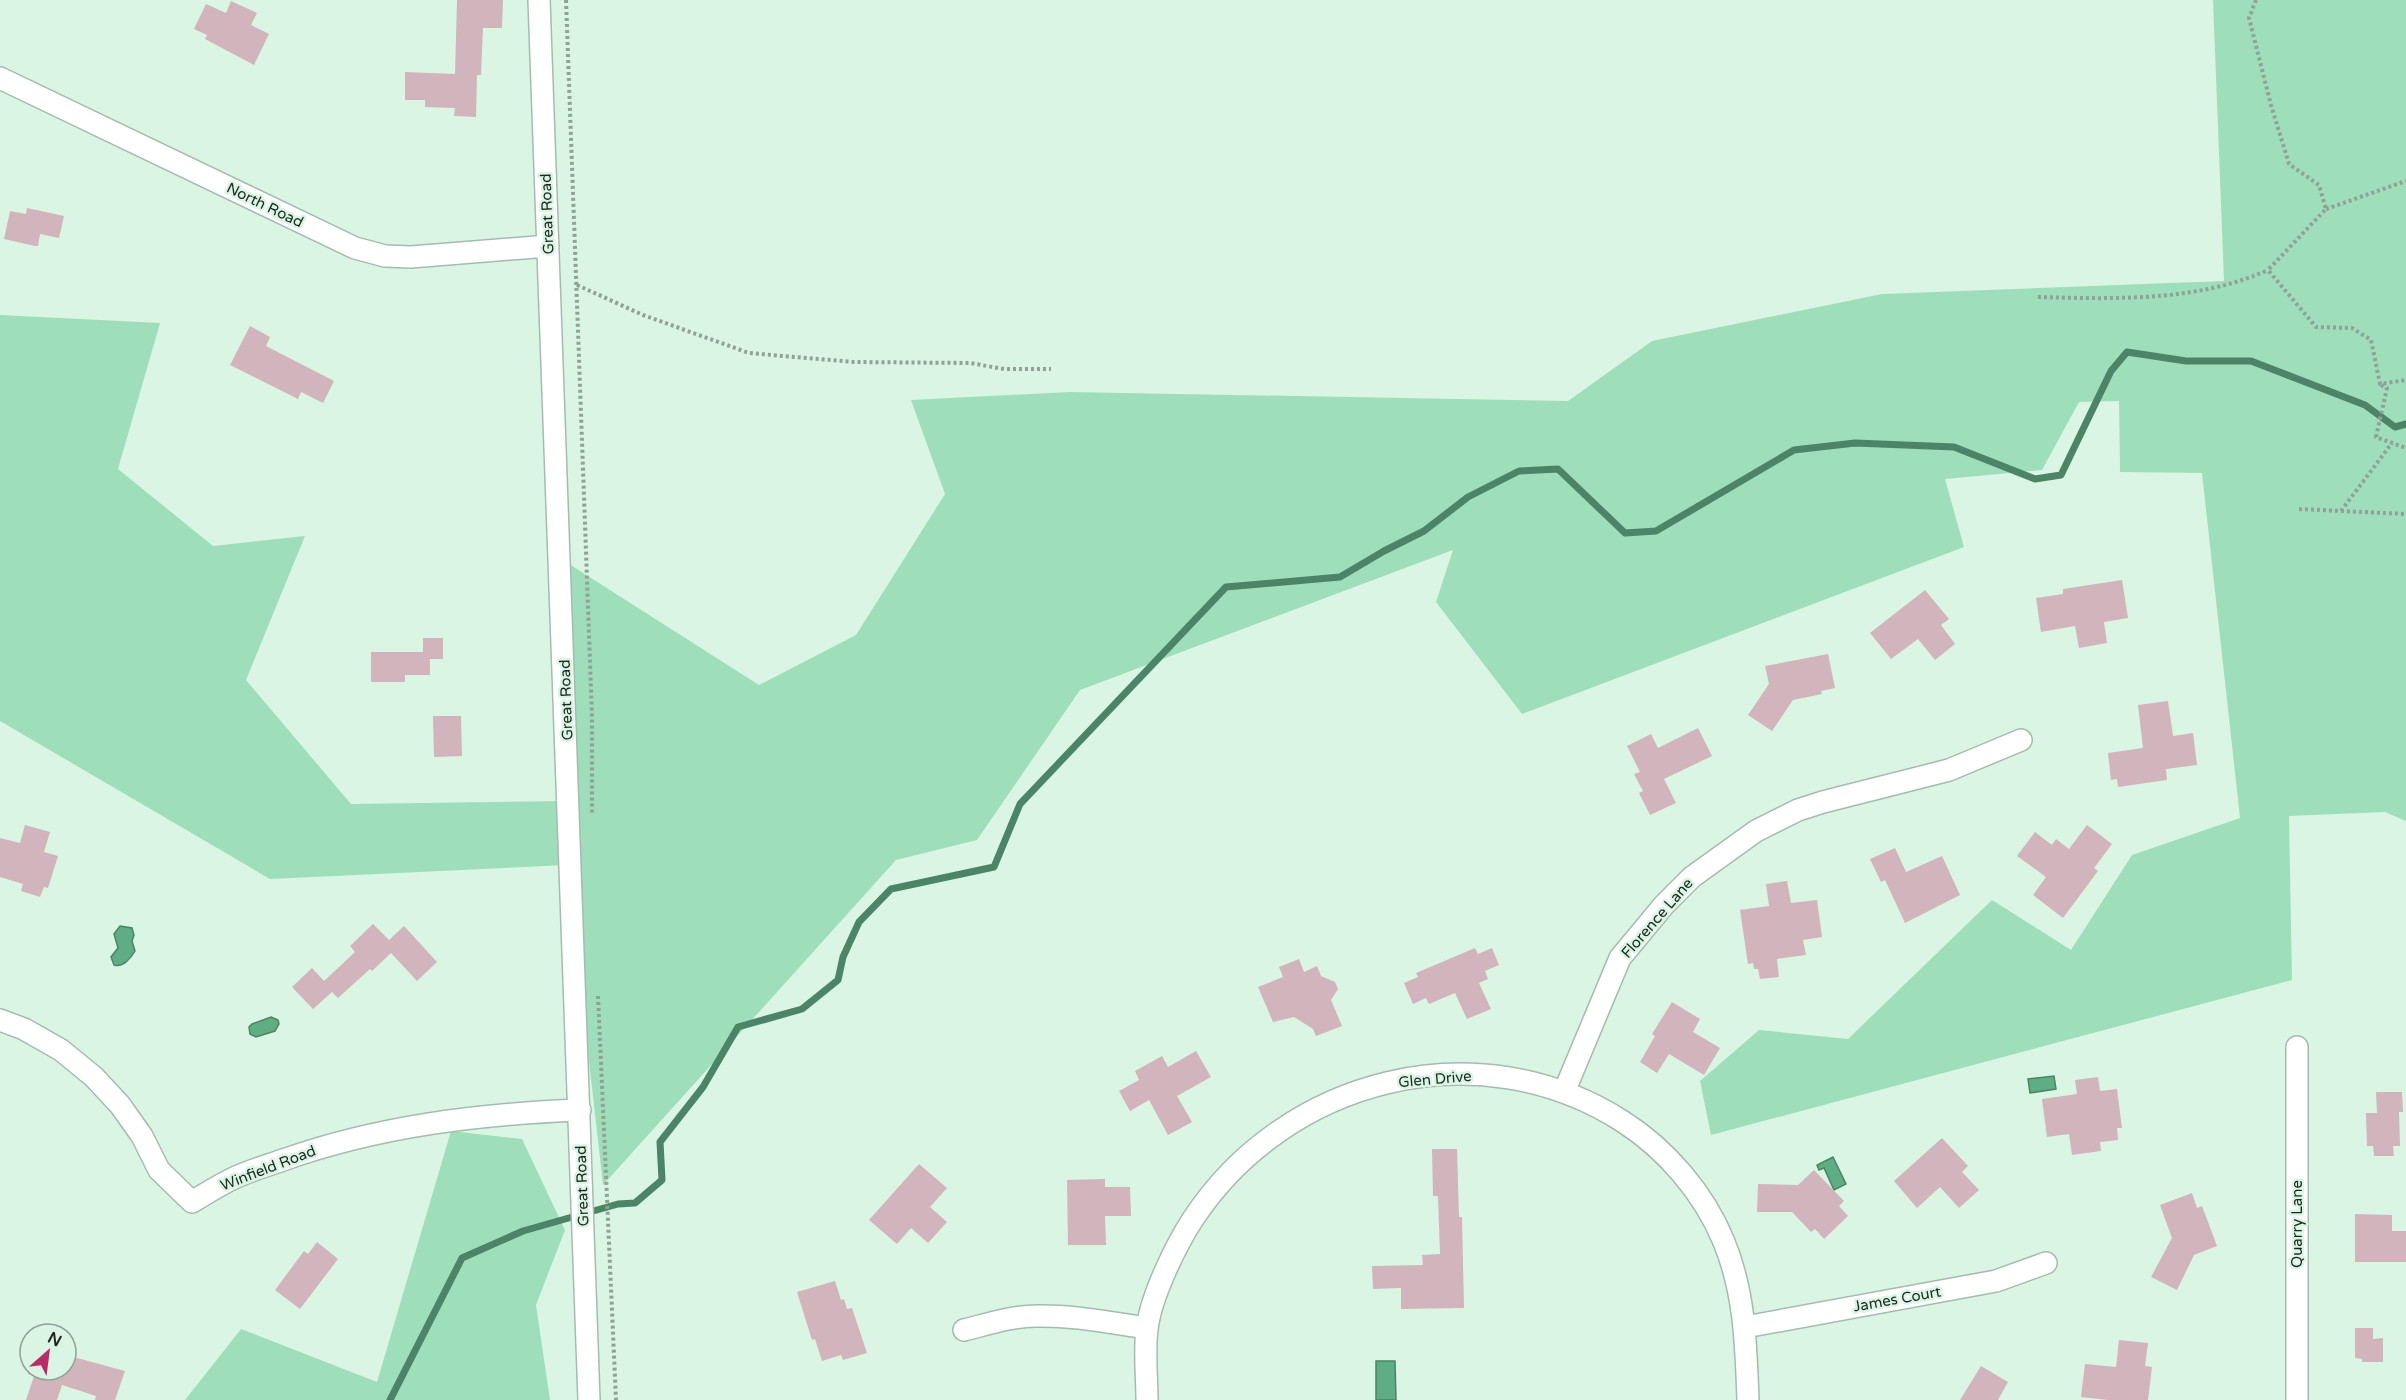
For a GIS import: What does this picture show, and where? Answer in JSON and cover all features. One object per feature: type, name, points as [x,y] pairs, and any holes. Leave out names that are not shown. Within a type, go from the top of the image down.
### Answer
[{"type":"street","name":"Great Road","points":[[539,0],[590,1400]]},
{"type":"street","name":"North Road","points":[[0,78],[355,248],[384,256],[411,257],[548,246]]},
{"type":"street","name":"Florence Lane","points":[[1564,1092],[1620,958],[1664,905],[1692,877],[1715,859],[1756,831],[1798,810],[1949,770],[2021,740]]},
{"type":"street","name":"Winfield Road","points":[[0,1020],[24,1029],[61,1050],[94,1077],[120,1105],[142,1136],[159,1170],[192,1202],[234,1178],[309,1151],[372,1134],[451,1119],[580,1110]]},
{"type":"street","name":"Quarry Lane","points":[[2297,1047],[2297,1400]]},
{"type":"street","name":"Glen Drive","points":[[1147,1400],[1147,1328],[1167,1267],[1184,1232],[1206,1200],[1231,1171],[1260,1144],[1292,1122],[1326,1103],[1373,1086],[1416,1077],[1455,1074],[1500,1076],[1564,1092],[1599,1107],[1635,1130],[1661,1151],[1687,1180],[1708,1211],[1723,1241],[1736,1276],[1745,1327],[1748,1400]]},
{"type":"street","name":"James Court","points":[[1745,1327],[1996,1281],[2046,1263]]},
{"type":"street","points":[[964,1330],[1036,1316],[1066,1317],[1147,1328]]},
{"type":"path","points":[[566,0],[592,717],[592,821]]},
{"type":"path","points":[[2256,0],[2249,18],[2289,164],[2319,185],[2326,209]]},
{"type":"path","points":[[2038,297],[2138,298],[2201,290],[2248,279],[2268,270],[2326,209],[2406,182]]},
{"type":"path","points":[[2268,270],[2316,327],[2352,328],[2371,340],[2380,384],[2387,388],[2376,437],[2406,448]]},
{"type":"path","points":[[577,285],[643,315],[749,353],[854,362],[970,363],[1004,369],[1051,369]]},
{"type":"path","points":[[2380,384],[2406,380]]},
{"type":"path","points":[[2342,511],[2392,443]]},
{"type":"path","points":[[2299,509],[2406,514]]},
{"type":"path","points":[[598,985],[616,1400]]},
{"type":"shaded area","points":[[2213,0],[2406,0],[2406,821],[2385,812],[2289,816],[2292,980],[1711,1135],[1700,1081],[1759,1030],[1848,1039],[1992,900],[2071,950],[2132,855],[2240,818],[2202,473],[2120,472],[2119,401],[2079,402],[2042,470],[1945,479],[1964,547],[1522,714],[1436,602],[1453,550],[1080,690],[977,840],[896,860],[603,1185],[567,865],[270,879],[0,721],[0,315],[160,323],[118,469],[213,546],[305,536],[246,680],[351,804],[564,801],[555,555],[759,685],[856,635],[945,494],[911,400],[1070,392],[1568,401],[1652,341],[1882,294],[2224,281]]},
{"type":"shaded area","points":[[120,926],[132,928],[135,951],[126,962],[117,966],[114,965],[111,957],[118,948],[114,934]]},
{"type":"shaded area","points":[[271,1017],[278,1020],[279,1024],[275,1031],[256,1037],[250,1034],[249,1027],[252,1024]]},
{"type":"shaded area","points":[[2054,1076],[2056,1089],[2030,1093],[2028,1079]]},
{"type":"shaded area","points":[[451,1131],[522,1139],[565,1230],[536,1305],[550,1400],[185,1400],[241,1329],[377,1382]]},
{"type":"shaded area","points":[[1833,1157],[1846,1184],[1834,1190],[1824,1168],[1819,1170],[1817,1165]]},
{"type":"shaded area","points":[[1376,1361],[1395,1361],[1396,1400],[1376,1400]]},
{"type":"building","points":[[457,0],[503,0],[502,28],[483,28],[481,75],[477,75],[476,117],[454,116],[455,108],[425,107],[425,100],[405,100],[405,72],[455,74]]},
{"type":"building","points":[[231,1],[257,13],[251,25],[269,34],[254,65],[205,39],[207,35],[194,29],[206,4],[226,13]]},
{"type":"building","points":[[27,208],[64,216],[59,238],[40,234],[38,246],[4,239],[10,211],[26,214]]},
{"type":"building","points":[[250,326],[270,337],[266,346],[334,381],[323,403],[301,392],[298,399],[230,365]]},
{"type":"building","points":[[2122,580],[2128,618],[2104,622],[2107,643],[2079,648],[2075,626],[2041,632],[2036,598],[2063,594],[2063,589]]},
{"type":"building","points":[[1925,590],[1949,619],[1941,625],[1955,644],[1935,660],[1918,639],[1891,659],[1870,633]]},
{"type":"building","points":[[423,638],[443,638],[443,659],[430,659],[430,675],[405,675],[405,682],[371,682],[371,652],[423,652]]},
{"type":"building","points":[[1828,654],[1835,688],[1821,691],[1822,694],[1793,700],[1772,731],[1748,715],[1769,684],[1765,666]]},
{"type":"building","points":[[2168,701],[2173,736],[2193,733],[2197,765],[2166,769],[2167,780],[2118,787],[2117,779],[2111,780],[2108,753],[2143,748],[2138,705]]},
{"type":"building","points":[[433,716],[461,716],[462,756],[434,757]]},
{"type":"building","points":[[1698,728],[1712,756],[1664,779],[1676,803],[1650,815],[1639,793],[1643,791],[1634,774],[1640,772],[1627,746],[1651,734],[1658,748]]},
{"type":"building","points":[[25,825],[50,832],[44,852],[58,856],[48,888],[44,887],[40,897],[21,891],[23,884],[0,877],[0,838],[20,843]]},
{"type":"building","points":[[2087,825],[2112,844],[2094,868],[2098,871],[2063,918],[2033,895],[2046,877],[2017,856],[2035,832],[2052,845],[2056,839],[2069,849]]},
{"type":"building","points":[[1895,848],[1906,872],[1942,856],[1960,895],[1905,923],[1885,880],[1881,882],[1870,859]]},
{"type":"building","points":[[1787,881],[1791,903],[1817,900],[1822,937],[1803,940],[1806,955],[1777,959],[1779,977],[1760,979],[1758,969],[1754,969],[1753,963],[1748,964],[1740,910],[1769,906],[1766,884]]},
{"type":"building","points":[[373,924],[389,940],[404,926],[437,962],[417,981],[391,953],[338,998],[332,992],[313,1009],[292,987],[312,968],[324,981],[355,952],[350,946]]},
{"type":"building","points":[[1475,948],[1478,954],[1492,948],[1499,965],[1485,971],[1488,979],[1479,983],[1491,1009],[1467,1019],[1455,993],[1429,1004],[1426,998],[1413,1004],[1404,983],[1418,977],[1416,973]]},
{"type":"building","points":[[1299,959],[1304,972],[1317,966],[1321,976],[1335,982],[1338,989],[1331,1000],[1342,1026],[1316,1036],[1313,1029],[1294,1017],[1273,1022],[1258,987],[1283,977],[1279,967]]},
{"type":"building","points":[[1672,1002],[1700,1019],[1693,1032],[1720,1048],[1704,1075],[1669,1054],[1657,1073],[1640,1062],[1655,1036],[1652,1034]]},
{"type":"building","points":[[1196,1051],[1211,1077],[1177,1096],[1192,1122],[1168,1135],[1149,1100],[1130,1111],[1119,1091],[1139,1080],[1135,1071],[1162,1056],[1168,1067]]},
{"type":"building","points":[[2098,1077],[2100,1091],[2117,1089],[2122,1128],[2117,1128],[2118,1140],[2100,1142],[2101,1151],[2072,1155],[2069,1134],[2047,1137],[2042,1099],[2077,1094],[2075,1080]]},
{"type":"building","points":[[2376,1092],[2402,1092],[2403,1112],[2399,1112],[2400,1146],[2393,1146],[2394,1156],[2374,1156],[2373,1146],[2367,1146],[2366,1113],[2377,1113]]},
{"type":"building","points":[[1942,1138],[1968,1166],[1962,1172],[1979,1190],[1959,1208],[1940,1187],[1917,1208],[1894,1181]]},
{"type":"building","points":[[1432,1149],[1457,1149],[1459,1217],[1462,1217],[1464,1308],[1401,1309],[1401,1288],[1373,1289],[1372,1266],[1423,1265],[1422,1255],[1440,1254],[1438,1196],[1433,1196]]},
{"type":"building","points":[[919,1164],[947,1188],[930,1207],[947,1222],[928,1243],[911,1228],[897,1244],[869,1220]]},
{"type":"building","points":[[1814,1170],[1844,1201],[1839,1206],[1848,1216],[1824,1239],[1815,1229],[1811,1232],[1792,1212],[1757,1212],[1758,1184],[1798,1185]]},
{"type":"building","points":[[1105,1179],[1105,1187],[1130,1187],[1131,1216],[1105,1216],[1106,1245],[1068,1245],[1067,1180]]},
{"type":"building","points":[[2192,1193],[2197,1208],[2202,1206],[2217,1246],[2194,1255],[2177,1290],[2151,1277],[2172,1238],[2160,1205]]},
{"type":"building","points":[[2355,1214],[2392,1215],[2392,1231],[2406,1231],[2406,1262],[2355,1262]]},
{"type":"building","points":[[317,1242],[338,1259],[300,1309],[275,1290],[304,1251],[308,1254]]},
{"type":"building","points":[[835,1281],[841,1300],[844,1299],[847,1309],[852,1308],[867,1353],[843,1360],[841,1355],[822,1361],[815,1339],[812,1340],[797,1292]]},
{"type":"building","points":[[2355,1328],[2373,1328],[2373,1339],[2383,1338],[2383,1362],[2362,1362],[2362,1359],[2355,1358]]},
{"type":"building","points":[[2119,1340],[2148,1343],[2145,1366],[2152,1367],[2148,1400],[2081,1397],[2085,1364],[2116,1367]]},
{"type":"building","points":[[78,1358],[125,1371],[115,1400],[95,1400],[96,1396],[62,1385],[57,1400],[26,1400],[32,1382],[78,1382]]},
{"type":"building","points":[[1981,1366],[2008,1382],[1998,1400],[1960,1400]]},
{"type":"waterway","points":[[390,1400],[462,1258],[523,1231],[618,1204],[635,1203],[662,1180],[660,1142],[703,1087],[738,1027],[802,1009],[838,980],[843,957],[859,922],[891,889],[994,867],[1020,804],[1226,587],[1340,577],[1424,531],[1468,497],[1519,471],[1558,469],[1625,533],[1656,531],[1794,450],[1855,443],[1954,447],[2035,479],[2061,475],[2111,371],[2127,352],[2186,361],[2251,361],[2365,405],[2395,427],[2406,424]]}]
